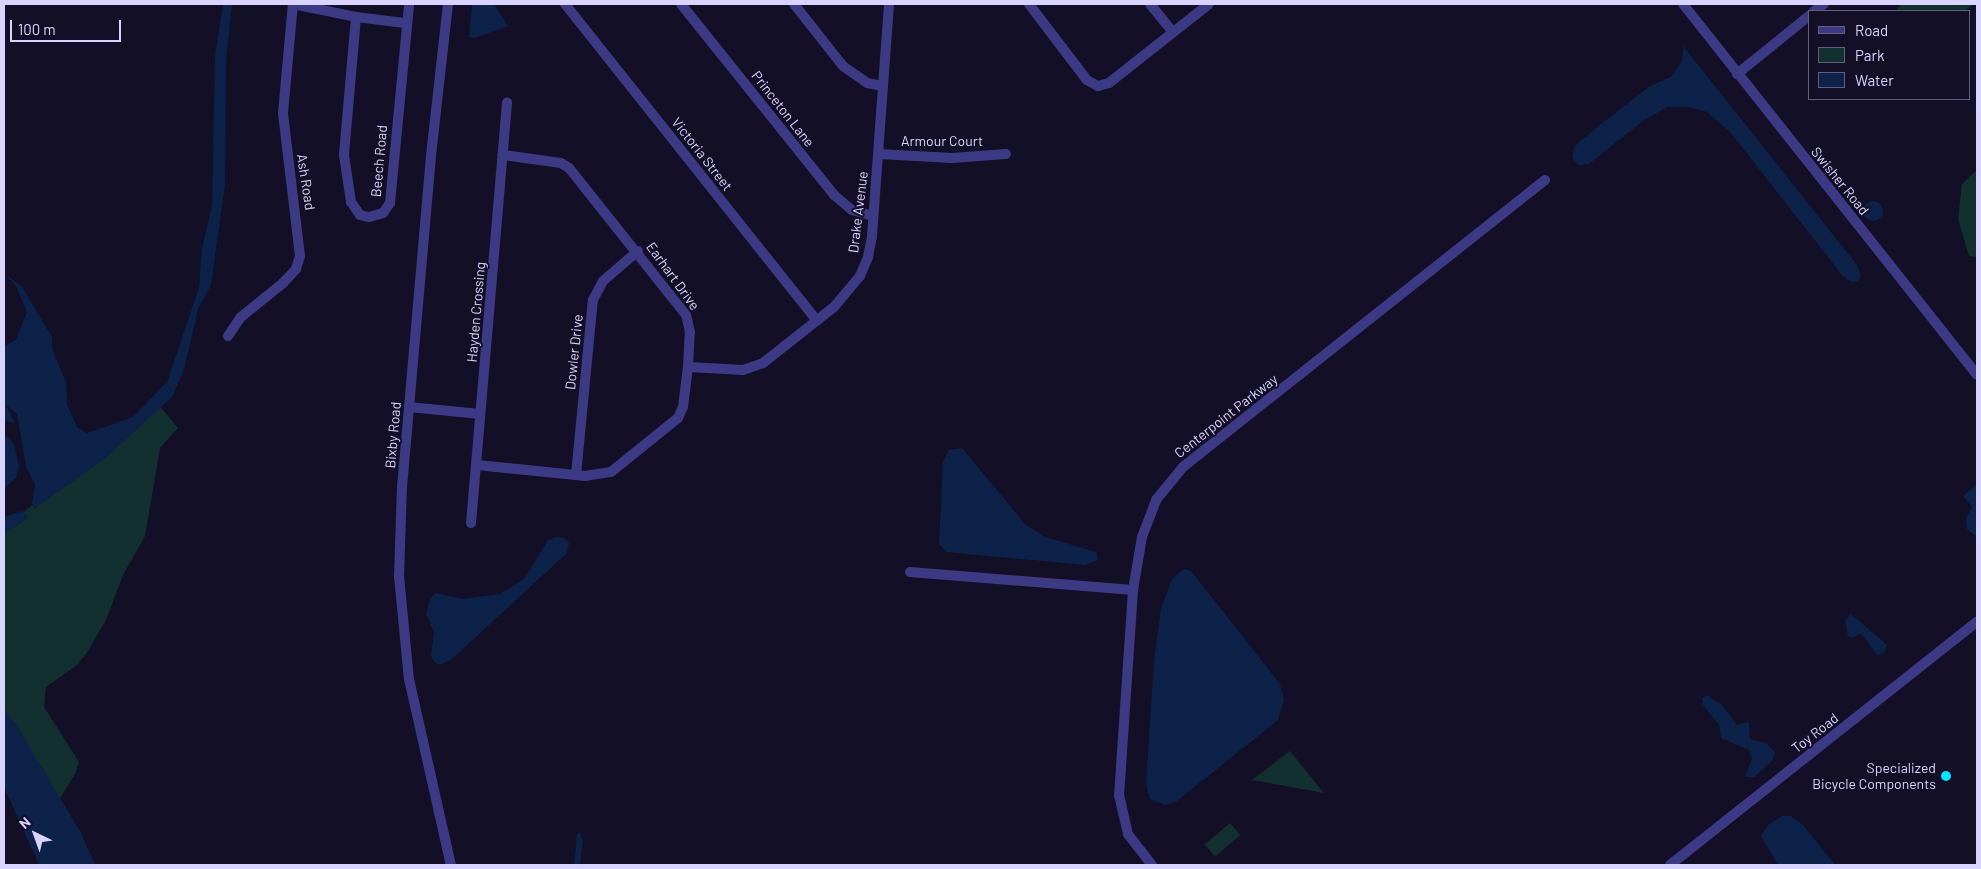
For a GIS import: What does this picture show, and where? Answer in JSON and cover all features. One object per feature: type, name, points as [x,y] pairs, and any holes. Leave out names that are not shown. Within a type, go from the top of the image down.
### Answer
[{"type":"street","points":[[293,4],[356,17],[406,23]]},
{"type":"street","name":"Ash Road","points":[[228,336],[241,317],[296,269],[300,256],[283,113],[293,4]]},
{"type":"street","name":"Beech Road","points":[[356,17],[344,155],[351,202],[360,215],[369,218],[379,215],[390,203],[409,4]]},
{"type":"street","name":"Bixby Road","points":[[448,4],[437,81],[400,528],[402,629],[412,695],[451,865]]},
{"type":"street","name":"Victoria Street","points":[[565,4],[817,320]]},
{"type":"street","name":"Princeton Lane","points":[[681,4],[834,195],[852,210],[873,216]]},
{"type":"street","points":[[794,4],[843,66],[867,83],[882,86]]},
{"type":"street","name":"Drake Avenue","points":[[688,367],[743,370],[754,368],[849,293],[860,276],[868,257],[873,216],[889,4]]},
{"type":"street","points":[[1030,4],[1087,80],[1098,86],[1109,83],[1209,4]]},
{"type":"street","points":[[1150,4],[1173,32]]},
{"type":"street","name":"Swisher Road","points":[[1683,4],[1977,375]]},
{"type":"street","points":[[1737,74],[1808,17]]},
{"type":"street","name":"Hayden Crossing","points":[[471,523],[507,103]]},
{"type":"street","name":"Armour Court","points":[[878,154],[952,158],[1006,154]]},
{"type":"street","name":"Earhart Drive","points":[[477,465],[576,475],[604,475],[618,468],[674,424],[683,407],[688,367],[690,332],[686,315],[638,251],[569,168],[561,163],[504,155]]},
{"type":"street","name":"Centerpoint Parkway","points":[[1152,865],[1128,834],[1119,796],[1133,590],[1142,537],[1160,493],[1183,467],[1545,180]]},
{"type":"street","name":"Dowler Drive","points":[[576,475],[593,300],[603,281],[638,251]]},
{"type":"street","points":[[409,407],[480,414]]},
{"type":"street","points":[[910,572],[1133,590]]},
{"type":"street","name":"Toy Road","points":[[1670,865],[1977,622]]},
{"type":"green space","points":[[1901,4],[1973,4],[1966,10],[1897,10]]},
{"type":"green space","points":[[1977,170],[1977,257],[1969,256],[1958,219],[1962,184]]},
{"type":"green space","points":[[158,404],[178,428],[160,448],[145,536],[123,575],[106,620],[86,654],[77,665],[46,687],[44,707],[79,762],[75,774],[60,798],[4,710],[4,527],[110,446]]},
{"type":"green space","points":[[1290,751],[1324,793],[1252,780]]},
{"type":"green space","points":[[1230,823],[1240,835],[1215,856],[1205,844]]},
{"type":"water","points":[[223,4],[232,4],[226,60],[225,185],[211,285],[198,309],[184,370],[172,397],[107,457],[34,509],[32,503],[35,484],[26,467],[17,414],[6,405],[15,423],[4,421],[4,346],[16,340],[27,312],[16,286],[5,274],[22,287],[52,337],[52,349],[66,382],[67,404],[77,427],[87,433],[133,417],[167,382],[199,288],[202,249],[212,205],[215,57]]},
{"type":"water","points":[[472,4],[494,4],[508,26],[475,38],[469,37]]},
{"type":"water","points":[[1683,46],[1857,265],[1861,275],[1858,281],[1851,282],[1842,275],[1731,133],[1707,112],[1687,107],[1667,107],[1643,121],[1589,164],[1578,165],[1572,158],[1575,146],[1596,128],[1649,87],[1672,76],[1682,61]]},
{"type":"water","points":[[1869,201],[1877,201],[1883,207],[1883,215],[1877,221],[1869,221],[1863,215],[1863,207]]},
{"type":"water","points":[[4,434],[14,444],[19,467],[16,478],[4,489]]},
{"type":"water","points":[[962,448],[1025,524],[1045,537],[1096,552],[1098,560],[1085,565],[946,552],[939,544],[943,462],[949,450]]},
{"type":"water","points":[[1977,484],[1977,537],[1967,529],[1966,518],[1972,507],[1963,496]]},
{"type":"water","points":[[22,511],[28,515],[27,519],[4,534],[4,517]]},
{"type":"water","points":[[556,537],[565,538],[569,543],[567,553],[452,659],[440,665],[434,662],[431,655],[434,632],[426,614],[430,599],[436,593],[463,599],[500,594],[525,578],[548,540]]},
{"type":"water","points":[[1184,569],[1191,571],[1280,684],[1284,700],[1278,720],[1177,801],[1165,805],[1150,799],[1146,784],[1154,661],[1161,609],[1172,579]]},
{"type":"water","points":[[1851,614],[1887,645],[1884,653],[1877,655],[1861,633],[1852,638],[1848,636],[1845,621]]},
{"type":"water","points":[[1707,695],[1722,705],[1737,725],[1749,722],[1750,739],[1766,743],[1775,752],[1773,760],[1754,777],[1745,777],[1752,759],[1749,750],[1721,738],[1719,725],[1703,705],[1702,698]]},
{"type":"water","points":[[4,710],[16,724],[81,833],[95,865],[39,865],[4,787]]},
{"type":"water","points":[[1782,816],[1791,816],[1803,825],[1835,865],[1778,865],[1761,836],[1768,825]]},
{"type":"water","points":[[580,833],[583,840],[580,865],[574,865],[577,834]]},
{"type":"place","name":"Specialized Bicycle Components","points":[[1946,776]]}]
